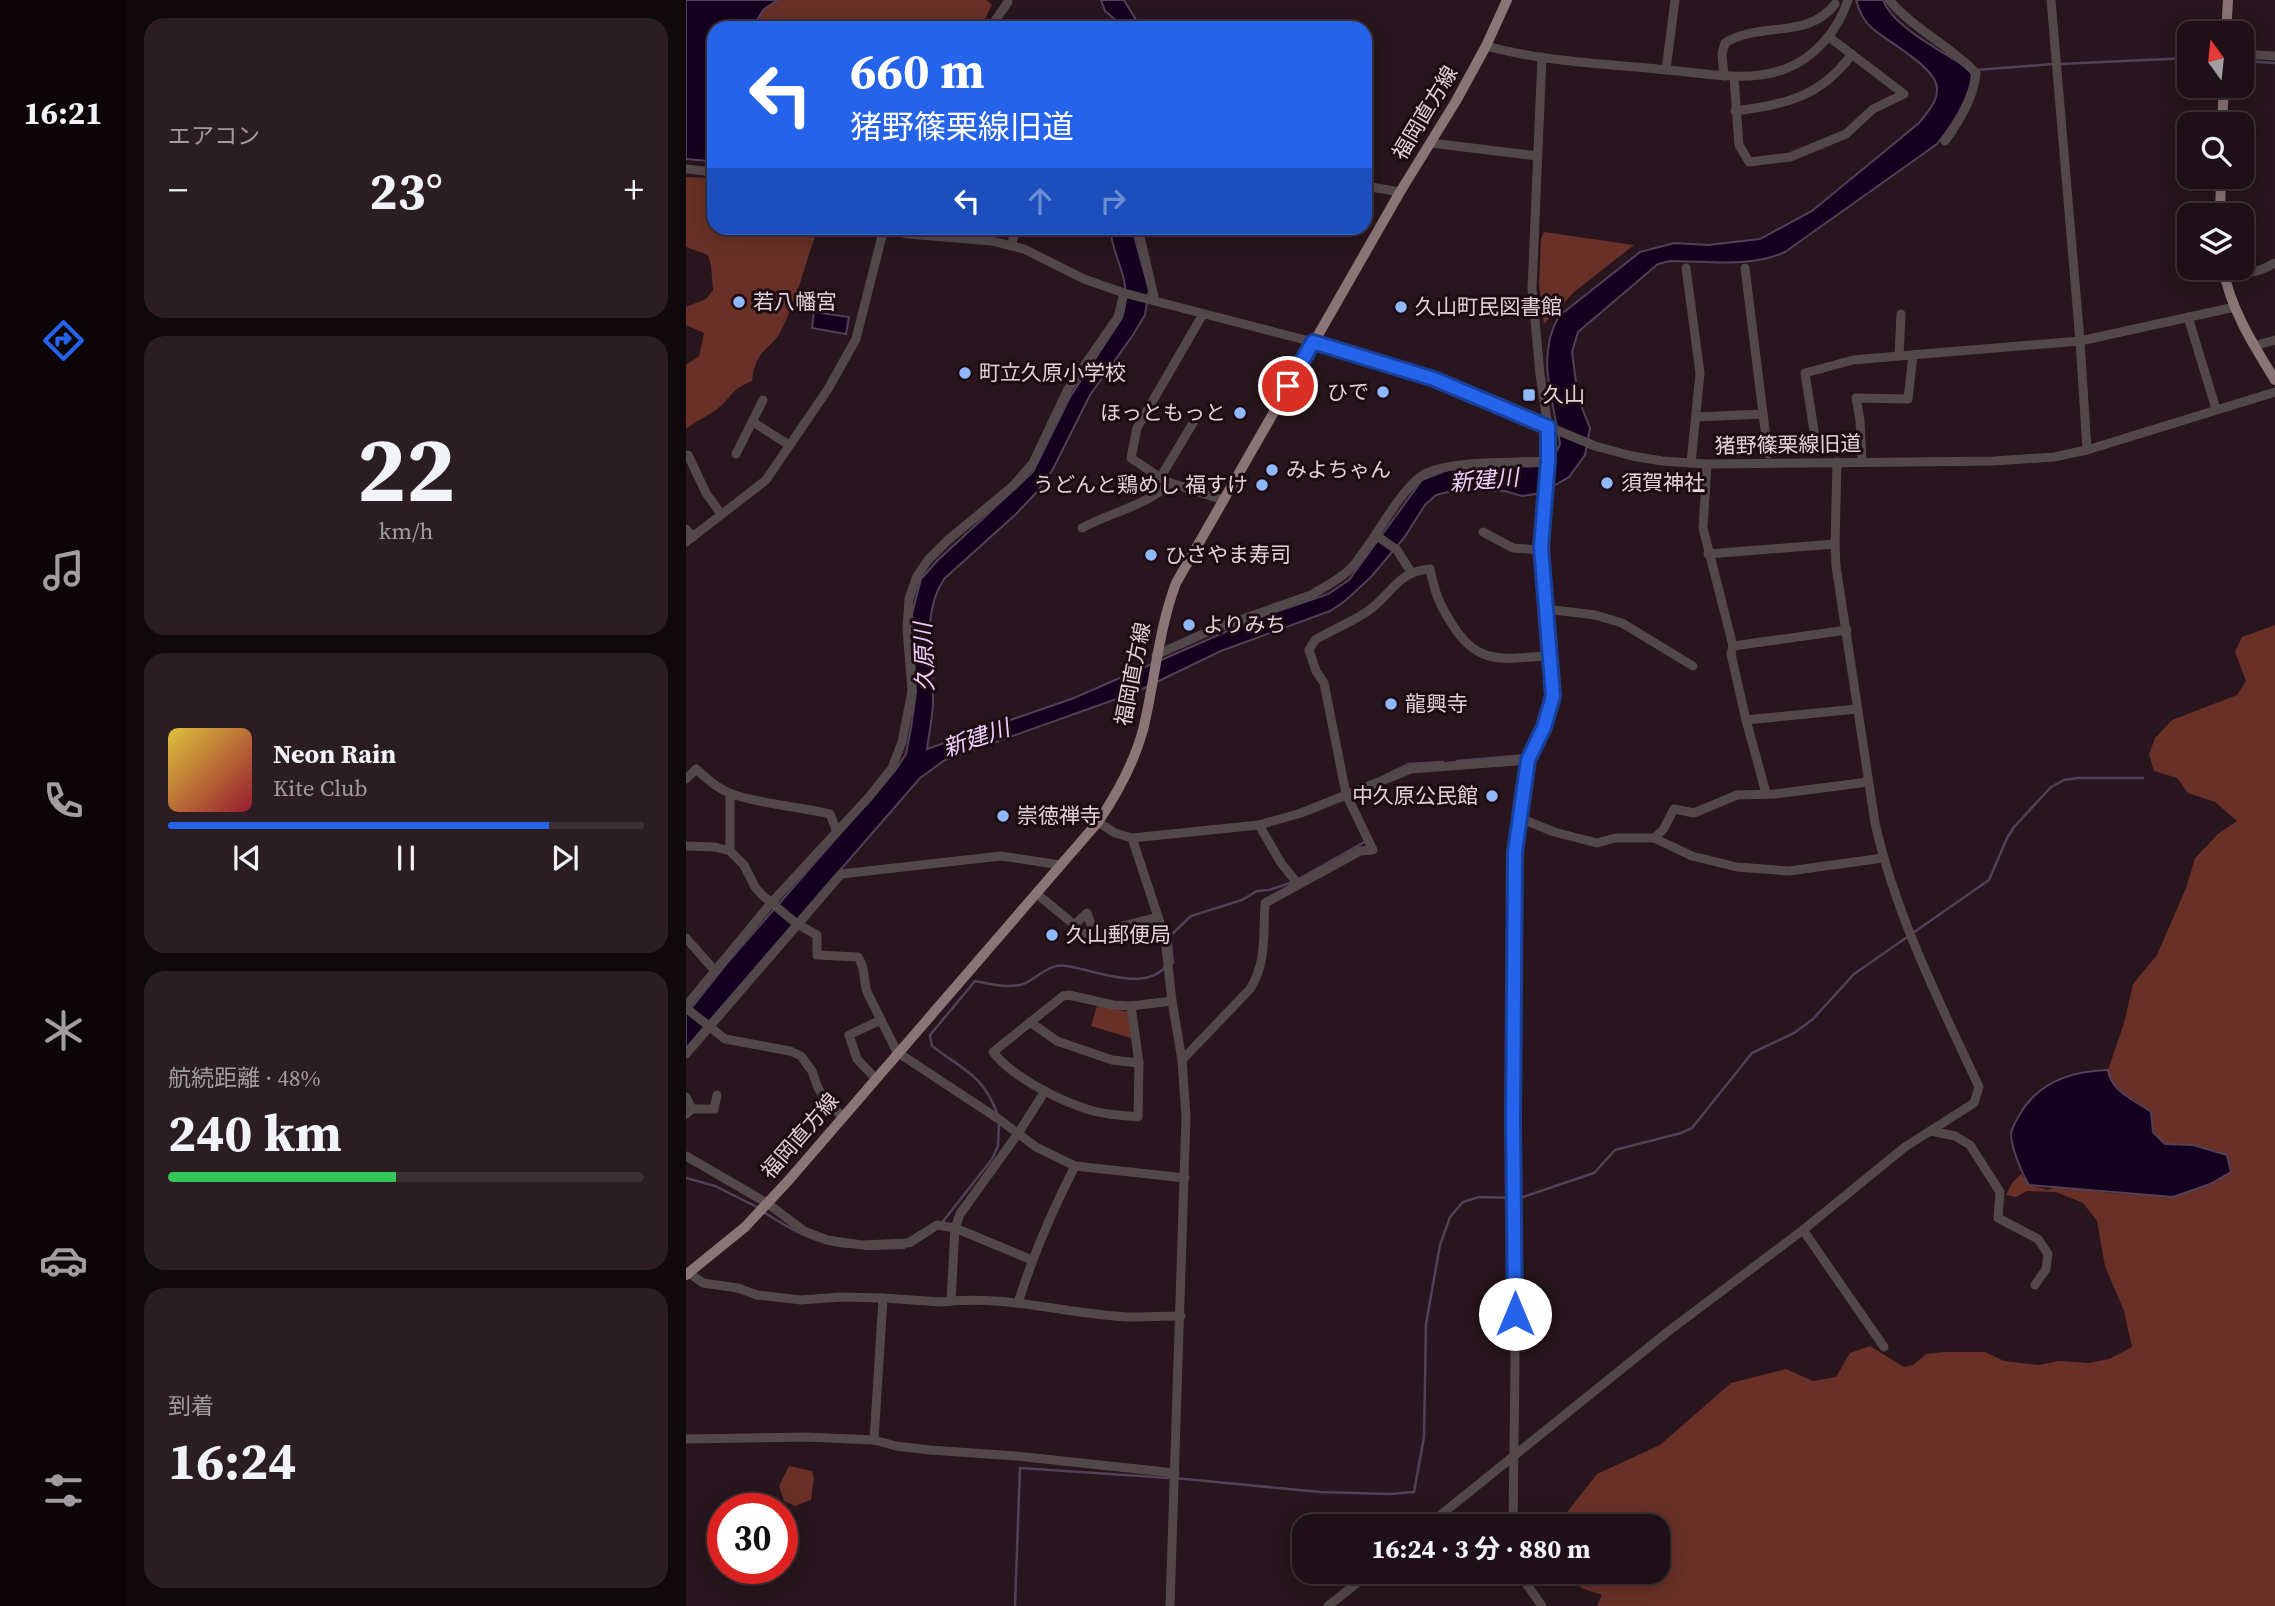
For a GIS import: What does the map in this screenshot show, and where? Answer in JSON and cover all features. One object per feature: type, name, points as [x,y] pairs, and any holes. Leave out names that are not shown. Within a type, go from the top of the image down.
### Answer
[{"type":"main road","name":"福岡直方線","points":[[687,1274],[745,1227],[767,1203],[1098,822],[1123,781],[1142,732],[1166,611],[1176,583],[1313,342],[1431,143],[1486,46],[1507,0]]},
{"type":"main road","points":[[2227,21],[2228,0]]},
{"type":"main road","points":[[2227,280],[2235,307],[2275,380]]},
{"type":"street","points":[[1666,70],[1675,0]]},
{"type":"street","points":[[1486,46],[1542,57],[1729,76],[1759,75],[1786,69],[1812,53],[1829,37],[1849,0]]},
{"type":"street","points":[[1889,0],[1923,30],[1965,61],[1976,73],[1975,86],[1956,127],[1945,141]]},
{"type":"street","points":[[2051,0],[2087,450]]},
{"type":"street","points":[[995,21],[1008,2]]},
{"type":"street","points":[[1829,37],[1904,94],[1873,109],[1846,134],[1790,157],[1749,162],[1739,145],[1729,76],[1722,54],[1725,43],[1752,32],[1804,26],[1819,20],[1833,2],[1845,11]]},
{"type":"street","points":[[1735,111],[1773,106],[1797,98],[1839,72],[1852,54]]},
{"type":"street","points":[[2254,55],[2275,56]]},
{"type":"street","points":[[1513,1514],[1515,852],[1528,760],[1544,727],[1552,701],[1541,550],[1548,427],[1539,374],[1532,289],[1542,57]]},
{"type":"street","points":[[1431,143],[1537,156]]},
{"type":"street","points":[[686,169],[707,171]]},
{"type":"street","points":[[1372,187],[1400,192]]},
{"type":"street","points":[[686,528],[690,539],[765,480],[828,389],[856,339],[883,235]]},
{"type":"street","name":"猪野篠栗線旧道","points":[[920,235],[992,241],[1011,246],[1045,258],[1084,279],[1124,293],[1313,342],[1434,379],[1595,446],[1632,456],[1691,463],[1994,461],[2054,457],[2087,450],[2275,392]]},
{"type":"street","points":[[1011,246],[1014,235]]},
{"type":"street","points":[[1139,235],[1152,301]]},
{"type":"street","points":[[2254,272],[2275,264]]},
{"type":"street","points":[[1686,268],[1700,373],[1691,463]]},
{"type":"street","points":[[1745,268],[1769,463]]},
{"type":"street","points":[[843,1116],[826,1101],[812,1071],[801,1056],[790,1051],[725,1040],[686,1007],[771,903],[892,768],[902,743],[912,691],[909,599],[918,576],[938,550],[1013,486],[1033,463],[1068,388],[1118,317],[1124,293]]},
{"type":"street","points":[[1768,451],[1815,438],[1805,373],[1853,360],[2080,341],[2235,307]]},
{"type":"street","points":[[1203,314],[1137,428],[1131,458],[1170,483],[1223,500]]},
{"type":"street","points":[[1899,356],[1901,314]]},
{"type":"street","points":[[2188,317],[2216,409]]},
{"type":"street","points":[[2254,346],[2275,340]]},
{"type":"street","points":[[1862,462],[1856,398],[1908,399],[1913,355]]},
{"type":"street","points":[[736,454],[763,400]]},
{"type":"street","points":[[1696,417],[1763,414]]},
{"type":"street","points":[[754,422],[789,445]]},
{"type":"street","points":[[1160,478],[1193,423]]},
{"type":"street","points":[[688,455],[706,493],[721,514]]},
{"type":"street","points":[[1156,655],[1214,629],[1311,595],[1350,569],[1377,536],[1392,510],[1415,480],[1428,472],[1455,466],[1548,461]]},
{"type":"street","points":[[1442,1514],[1670,1330],[1803,1230],[1905,1147],[1974,1103],[1979,1087],[1912,942],[1883,859],[1868,782],[1835,544],[1837,462]]},
{"type":"street","points":[[1707,464],[1703,528],[1734,646],[1731,654],[1766,793]]},
{"type":"street","points":[[1082,528],[1157,496],[1170,483]]},
{"type":"street","points":[[1483,532],[1513,548],[1541,550]]},
{"type":"street","points":[[1377,536],[1397,550],[1411,572]]},
{"type":"street","points":[[1708,554],[1835,544]]},
{"type":"street","points":[[1182,1060],[1250,989],[1259,975],[1263,957],[1265,903],[1360,851],[1373,850],[1346,794],[1324,683],[1312,661],[1310,644],[1367,612],[1379,603],[1388,590],[1411,572],[1430,569],[1436,596],[1463,642],[1470,648],[1486,655],[1504,658],[1548,656]]},
{"type":"street","points":[[1546,609],[1595,615],[1622,623],[1693,666]]},
{"type":"street","points":[[1734,646],[1847,630]]},
{"type":"street","points":[[1746,720],[1857,709]]},
{"type":"street","points":[[1098,822],[1115,833],[1132,838],[1259,825],[1301,813],[1411,769],[1528,760]]},
{"type":"street","points":[[686,779],[696,769],[730,794],[794,809],[830,814],[837,832]]},
{"type":"street","points":[[1654,838],[1674,809],[1694,813],[1737,795],[1775,794],[1868,782]]},
{"type":"street","points":[[730,794],[730,851]]},
{"type":"street","points":[[1520,818],[1554,832],[1597,843],[1615,838],[1654,838],[1692,856],[1737,867],[1789,871],[1883,859]]},
{"type":"street","points":[[1259,825],[1281,863],[1298,884]]},
{"type":"street","points":[[1132,838],[1165,938],[1182,1060],[1186,1117],[1171,1606]]},
{"type":"street","points":[[686,846],[715,847],[730,851],[744,865],[755,887],[771,903],[797,925],[817,935],[817,955],[858,957],[865,968],[864,984],[867,992],[897,1052],[1000,1120],[1035,1147],[1074,1166],[1185,1178]]},
{"type":"street","points":[[686,1054],[841,874],[1002,856],[1061,865]]},
{"type":"street","points":[[1037,894],[1074,925],[1080,934],[1094,933],[1158,916]]},
{"type":"street","points":[[1074,925],[1087,913],[1094,933]]},
{"type":"street","points":[[686,938],[715,971]]},
{"type":"street","points":[[1131,1006],[1139,1063],[1138,1117],[1093,1111],[1045,1091],[1018,1077],[1002,1064],[993,1052],[1063,996],[1131,1006],[1172,1001]]},
{"type":"street","points":[[876,1078],[857,1059],[849,1035],[881,1020]]},
{"type":"street","points":[[1030,1022],[1057,1041],[1112,1060],[1139,1063]]},
{"type":"street","points":[[951,1301],[955,1228],[960,1214],[1045,1091]]},
{"type":"street","points":[[686,1097],[689,1112],[714,1109],[717,1095]]},
{"type":"street","points":[[1931,1130],[1955,1136],[1970,1145],[2000,1192],[1998,1218],[2038,1239],[2048,1254],[2046,1269],[2035,1285]]},
{"type":"street","points":[[686,1156],[767,1203],[804,1231],[827,1240],[862,1245],[908,1242],[937,1225],[955,1228],[1032,1260]]},
{"type":"street","points":[[1018,1303],[1032,1260],[1074,1166]]},
{"type":"street","points":[[1803,1230],[1884,1347]]},
{"type":"street","points":[[687,1274],[703,1283],[801,1300],[841,1297],[1018,1303],[1127,1317],[1181,1316]]},
{"type":"street","points":[[874,1440],[883,1298]]},
{"type":"street","points":[[686,1439],[806,1437],[874,1440],[930,1450],[1175,1473]]},
{"type":"street","points":[[1328,1606],[1356,1584]]},
{"type":"street","points":[[1526,1584],[1542,1606]]},
{"type":"shaded area","points":[[778,0],[987,0],[992,5],[984,21],[757,21],[764,9]]},
{"type":"shaded area","points":[[686,177],[707,179],[707,235],[816,235],[787,318],[777,337],[759,358],[752,381],[735,391],[716,410],[686,429],[686,365],[699,356],[704,333],[686,325],[686,307],[706,299],[713,290],[708,255],[686,247]]},
{"type":"shaded area","points":[[1544,232],[1634,245],[1574,292],[1544,324],[1539,285],[1541,239]]},
{"type":"shaded area","points":[[2275,625],[2275,1606],[1597,1606],[1602,1595],[1581,1588],[1578,1584],[1670,1584],[1670,1514],[1565,1514],[1597,1474],[1660,1445],[1731,1383],[1786,1369],[1813,1381],[1836,1377],[1850,1353],[1870,1346],[1904,1367],[1913,1365],[1926,1354],[1943,1352],[1985,1352],[2004,1361],[2038,1365],[2059,1361],[2088,1363],[2109,1359],[2132,1347],[2124,1311],[2105,1266],[2097,1221],[2083,1203],[2056,1192],[2027,1191],[2016,1197],[2006,1195],[2021,1174],[2029,1185],[2048,1190],[2059,1186],[2108,1193],[2173,1197],[2193,1145],[2165,1144],[2153,1132],[2135,1100],[2118,1090],[2109,1079],[2108,1070],[2124,1023],[2133,984],[2157,955],[2186,888],[2195,858],[2218,834],[2237,821],[2215,802],[2188,793],[2177,778],[2154,771],[2149,754],[2155,738],[2172,720],[2237,695],[2246,681],[2235,652],[2242,637]]},
{"type":"shaded area","points":[[1097,1006],[1129,1012],[1131,1038],[1091,1026]]},
{"type":"shaded area","points":[[789,1466],[812,1471],[814,1478],[811,1500],[798,1505],[798,1493],[781,1493],[779,1486]]},
{"type":"water","points":[[686,0],[778,0],[764,9],[757,21],[707,21],[707,161],[686,159]]},
{"type":"water","points":[[1101,0],[1124,0],[1137,21],[1117,21],[1105,11]]},
{"type":"water","points":[[1856,0],[1883,0],[1888,10],[1907,29],[1966,67],[1972,74],[1971,83],[1954,120],[1937,144],[1785,252],[1743,262],[1670,261],[1658,264],[1578,332],[1572,352],[1578,398],[1590,428],[1585,455],[1569,477],[1541,493],[1522,496],[1505,491],[1456,490],[1436,495],[1425,505],[1404,538],[1371,577],[1330,611],[1221,651],[1136,692],[945,760],[920,778],[686,1048],[686,1015],[728,962],[895,771],[906,754],[916,692],[912,614],[921,579],[1033,472],[1070,397],[1122,318],[1126,292],[1111,235],[1134,235],[1149,290],[1145,315],[1090,395],[1053,469],[1036,493],[944,579],[932,607],[930,622],[933,700],[927,749],[1074,698],[1255,619],[1328,594],[1349,580],[1422,480],[1448,470],[1539,466],[1557,451],[1560,444],[1547,363],[1548,347],[1559,316],[1640,252],[1674,243],[1708,245],[1760,239],[1812,211],[1919,123],[1931,108],[1937,90],[1930,73],[1879,34],[1862,16]]},
{"type":"water","points":[[814,312],[849,317],[846,334],[812,328]]},
{"type":"water","points":[[2108,1070],[2110,1078],[2119,1090],[2151,1112],[2153,1132],[2165,1144],[2193,1145],[2227,1155],[2231,1172],[2210,1184],[2173,1197],[2029,1185],[2017,1160],[2011,1134],[2028,1103],[2037,1093],[2058,1080],[2082,1073]]},
{"type":"waterway","points":[[2060,64],[2177,59]]},
{"type":"waterway","points":[[2254,62],[2275,63]]},
{"type":"waterway","points":[[1976,70],[2053,64]]},
{"type":"waterway","points":[[1535,555],[1539,568]]},
{"type":"waterway","points":[[1540,585],[1542,652]]},
{"type":"waterway","points":[[1543,659],[1547,704]]},
{"type":"waterway","points":[[1533,756],[1538,756],[1550,721]]},
{"type":"waterway","points":[[1457,761],[1527,755]]},
{"type":"waterway","points":[[1386,775],[1409,764],[1443,762]]},
{"type":"waterway","points":[[1015,1606],[1020,1468],[1185,1479],[1320,1492],[1414,1492],[1424,1437],[1426,1324],[1440,1245],[1450,1217],[1463,1202],[1479,1197],[1520,1198],[1594,1173],[1615,1150],[1692,1128],[1752,1053],[1794,1033],[1813,1019],[1854,974],[1989,880],[2014,827],[2051,787],[2064,780],[2077,778],[2143,778]]},
{"type":"waterway","points":[[1299,879],[1366,841]]},
{"type":"waterway","points":[[1171,964],[1170,936],[1191,916],[1242,900],[1257,891],[1293,882]]},
{"type":"waterway","points":[[997,1113],[978,1081],[932,1046],[930,1035],[975,981],[999,986],[1018,985],[1060,966],[1132,979],[1145,978],[1165,967]]},
{"type":"waterway","points":[[941,1224],[992,1159],[998,1146],[999,1123]]},
{"type":"waterway","points":[[686,1178],[715,1186],[757,1207]]},
{"type":"waterway","points":[[762,1211],[803,1235],[848,1247]]},
{"type":"waterway","points":[[911,1246],[934,1231]]},
{"type":"waterway","points":[[865,1249],[904,1248]]},
{"type":"place","name":"若八幡宮","points":[[739,302]]},
{"type":"place","name":"久山町民図書館","points":[[1401,307]]},
{"type":"place","name":"町立久原小学校","points":[[965,373]]},
{"type":"place","name":"ひで","points":[[1383,392]]},
{"type":"place","name":"久山","points":[[1529,395]]},
{"type":"place","name":"ほっともっと","points":[[1240,413]]},
{"type":"place","name":"みよちゃん","points":[[1272,470]]},
{"type":"place","name":"須賀神社","points":[[1607,483]]},
{"type":"place","name":"うどんと鶏めし 福すけ","points":[[1262,485]]},
{"type":"place","name":"ひさやま寿司","points":[[1151,555]]},
{"type":"place","name":"よりみち","points":[[1189,625]]},
{"type":"place","name":"龍興寺","points":[[1391,704]]},
{"type":"place","name":"中久原公民館","points":[[1492,796]]},
{"type":"place","name":"崇徳禅寺","points":[[1003,816]]},
{"type":"place","name":"久山郵便局","points":[[1052,935]]},
{"type":"route","points":[[1288,386],[1313,342],[1434,379],[1548,427],[1541,547],[1553,696],[1544,727],[1528,760],[1515,852],[1515,1314]]},
{"type":"water label","name":"新建川","points":[[1484,480]]},
{"type":"water label","name":"久原川","points":[[924,657]]},
{"type":"water label","name":"新建川","points":[[976,738]]}]
